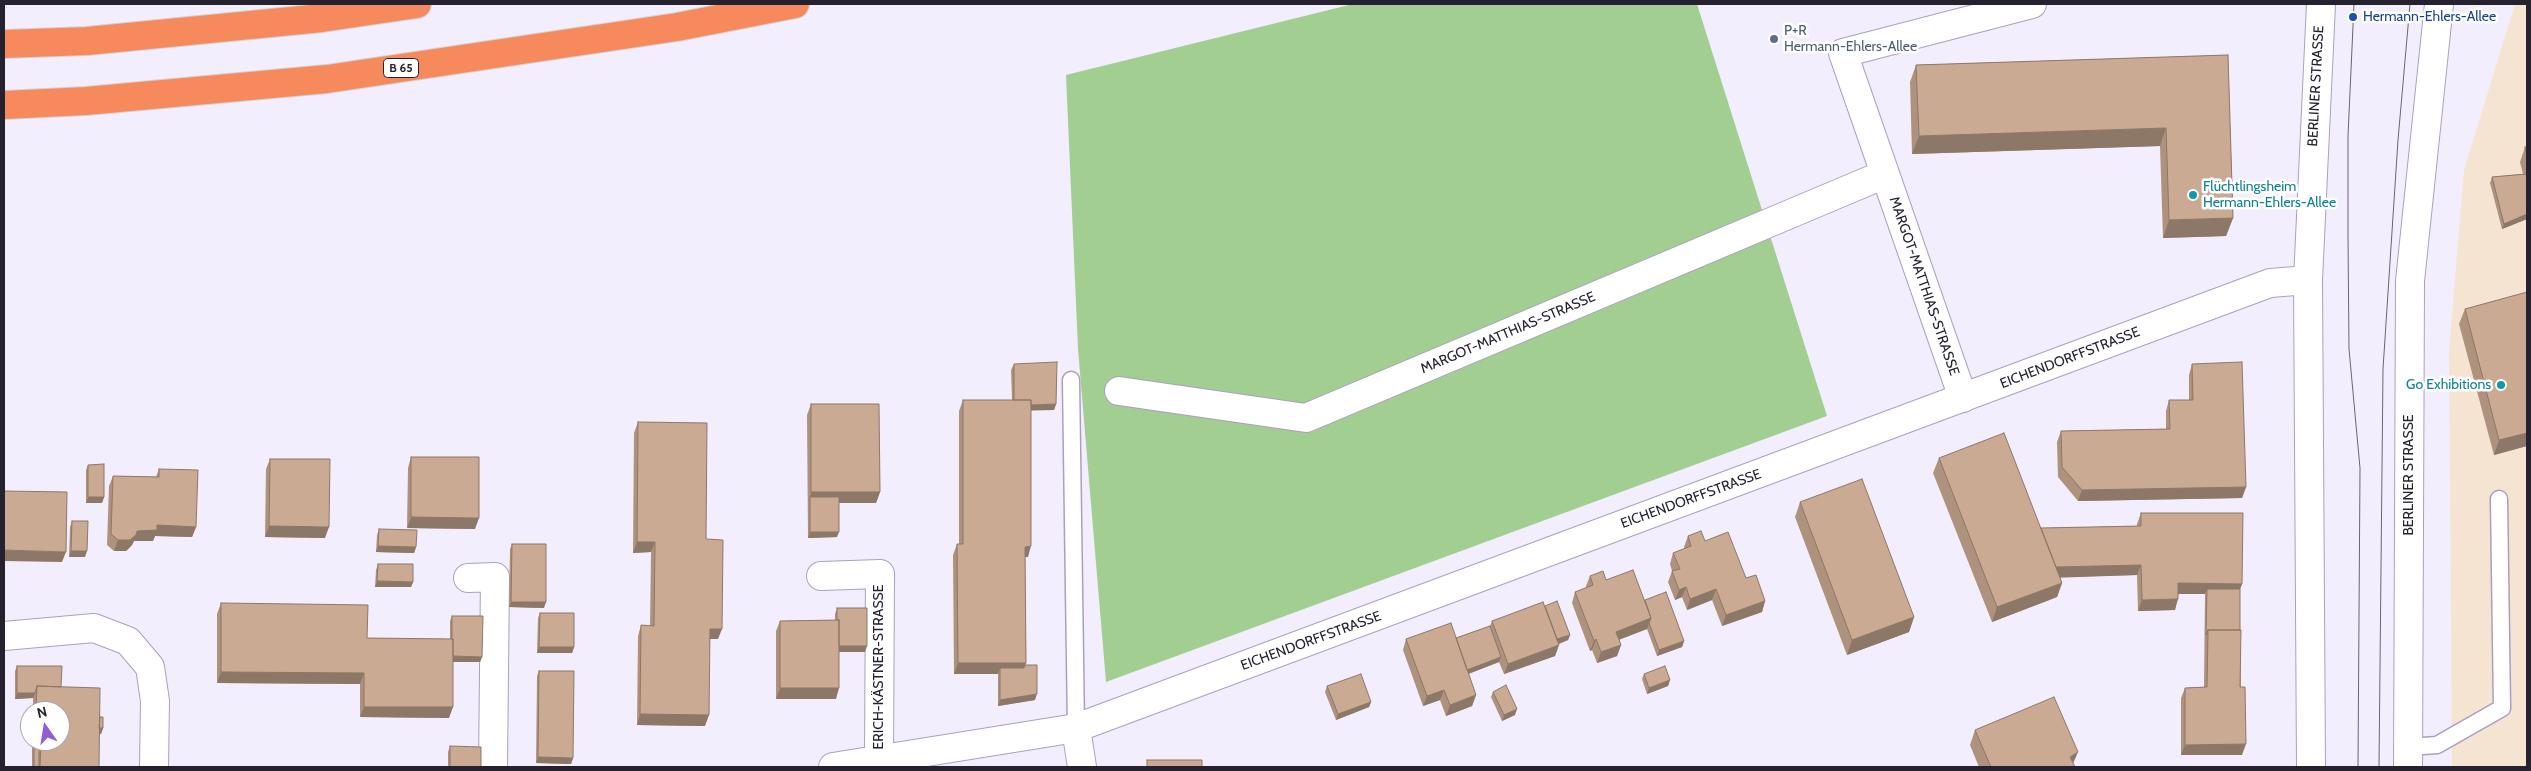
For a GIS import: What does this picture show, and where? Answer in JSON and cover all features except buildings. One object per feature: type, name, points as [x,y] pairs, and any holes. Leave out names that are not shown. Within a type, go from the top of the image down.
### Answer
[{"type":"highway","points":[[4,44],[106,39],[322,18],[417,4]]},
{"type":"highway","name":"B 65","points":[[4,105],[86,101],[327,79],[677,27],[795,4]]},
{"type":"street","name":"MARGOT-MATTHIAS-STRASSE","points":[[1963,398],[1843,53],[2032,4]]},
{"type":"street","name":"BERLINER STRASSE","points":[[2311,767],[2308,280],[2321,4]]},
{"type":"street","name":"BERLINER STRASSE","points":[[2408,757],[2410,280],[2439,4]]},
{"type":"street","name":"MARGOT-MATTHIAS-STRASSE","points":[[1119,391],[1306,418],[1885,174]]},
{"type":"street","name":"EICHENDORFFSTRASSE","points":[[1076,728],[2270,283],[2308,280]]},
{"type":"street","name":"ERICH-KÄSTNER-STRASSE","points":[[821,576],[880,574],[879,759]]},
{"type":"street","points":[[468,578],[495,577],[493,767]]},
{"type":"street","points":[[4,636],[94,628],[128,640],[150,667],[155,701],[154,767]]},
{"type":"street","name":"ERICH-KÄSTNER-STRASSE","points":[[833,767],[1076,728]]},
{"type":"street","points":[[1076,728],[1082,767]]},
{"type":"lane","points":[[1071,380],[1076,728]]},
{"type":"lane","points":[[2408,757],[2436,746],[2502,708],[2499,499]]},
{"type":"shaded area","points":[[2515,4],[2527,4],[2527,767],[2452,767],[2449,351],[2464,170]]},
{"type":"green space","points":[[1353,4],[1697,4],[1827,416],[1106,682],[1078,349],[1066,75]]},
{"type":"tram line","points":[[2354,4],[2348,136],[2348,238],[2349,349],[2360,468],[2358,767]]},
{"type":"tram line","points":[[2379,767],[2383,369],[2398,140],[2410,4]]},
{"type":"place","name":"Hermann-Ehlers-Allee","points":[[2353,17]]},
{"type":"place","name":"P+R Hermann-Ehlers-Allee","points":[[1774,39]]},
{"type":"place","name":"Flüchtlingsheim Hermann-Ehlers-Allee","points":[[2193,195]]},
{"type":"place","name":"Go Exhibitions","points":[[2501,385]]}]
